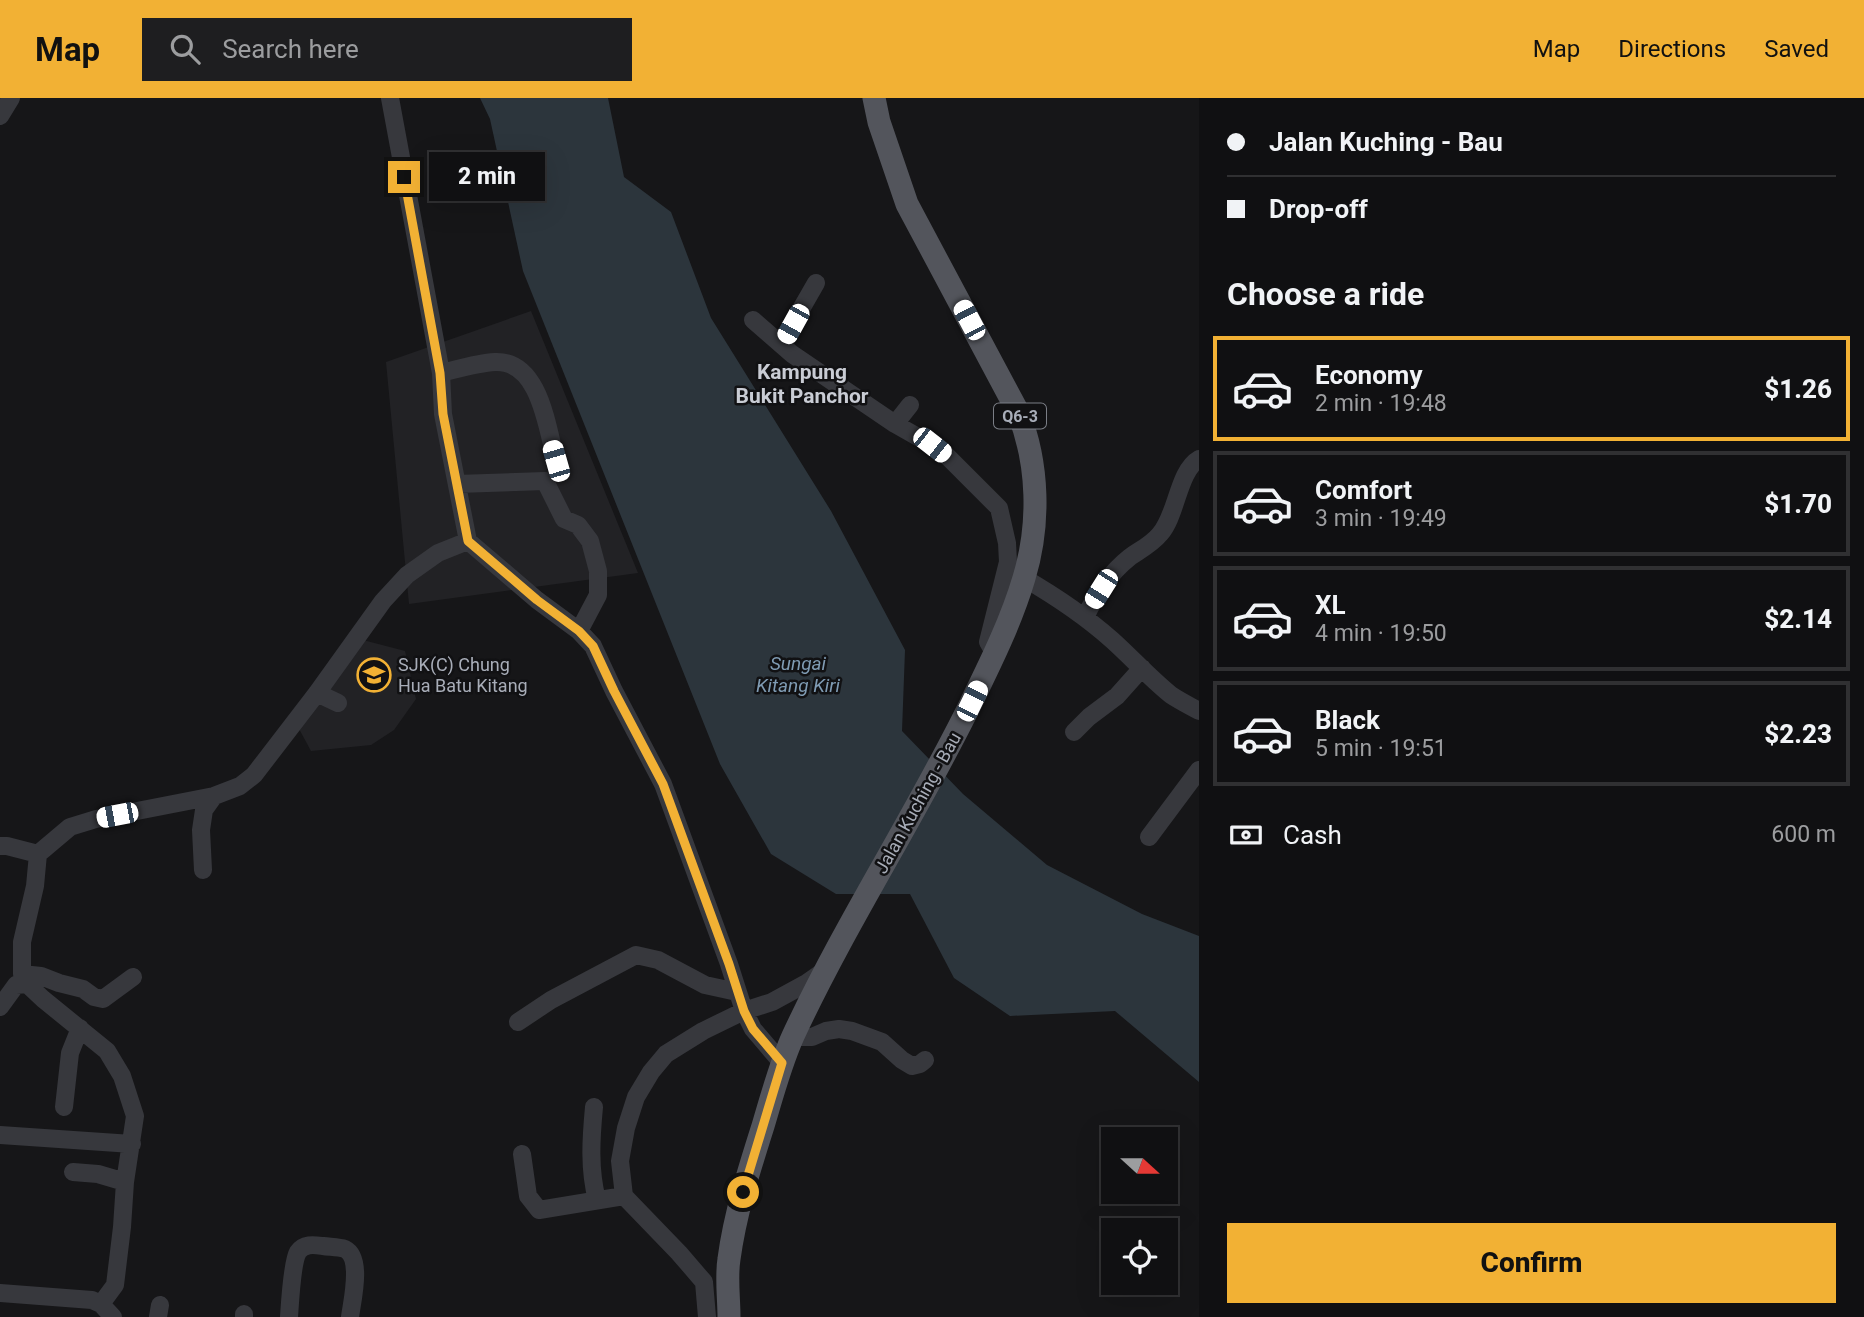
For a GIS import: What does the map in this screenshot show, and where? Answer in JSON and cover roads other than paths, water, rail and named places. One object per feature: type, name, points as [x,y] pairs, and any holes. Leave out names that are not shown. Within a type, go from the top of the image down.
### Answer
[{"type":"main road","name":"Jalan Kuching - Bau","points":[[729,1317],[728,1261],[743,1192],[782,1063],[826,970],[948,749],[995,654],[1024,578],[1033,525],[1035,490],[1026,431],[908,204],[879,122],[874,98]]},
{"type":"street","points":[[0,116],[11,98]]},
{"type":"street","points":[[390,98],[440,373],[443,414],[468,541],[537,600],[579,631],[593,646],[663,784],[744,1011],[753,1029],[782,1063]]},
{"type":"street","points":[[782,344],[816,283]]},
{"type":"street","points":[[753,320],[792,354],[947,456],[999,508],[1007,542],[1008,562],[988,642],[995,654]]},
{"type":"street","points":[[440,373],[494,362],[508,363],[520,368],[539,397],[556,461]]},
{"type":"street","points":[[895,424],[910,405]]},
{"type":"street","points":[[1085,618],[1101,589],[1115,572],[1161,534],[1175,506],[1186,474],[1199,458]]},
{"type":"street","points":[[457,484],[545,481],[564,519],[578,525],[590,541],[598,571],[598,595],[579,631]]},
{"type":"street","points":[[0,1293],[92,1300],[107,1311],[115,1285],[125,1182],[135,1116],[122,1076],[107,1051],[25,979],[22,942],[35,886],[38,854],[70,827],[96,819],[214,796],[240,786],[254,775],[383,601],[407,575],[438,553],[468,541]]},
{"type":"street","points":[[1024,578],[1047,590],[1085,618],[1174,697],[1199,711]]},
{"type":"street","points":[[1074,732],[1117,696],[1142,668]]},
{"type":"street","points":[[317,693],[338,703]]},
{"type":"street","points":[[1149,837],[1199,770]]},
{"type":"street","points":[[203,870],[201,830],[204,810],[214,796]]},
{"type":"street","points":[[2,844],[38,854]]},
{"type":"street","points":[[517,1022],[551,1000],[636,955],[658,960],[705,985],[737,992]]},
{"type":"street","points":[[707,1317],[704,1282],[624,1196],[620,1161],[626,1128],[636,1097],[666,1054],[703,1031],[744,1011],[772,1002],[826,970]]},
{"type":"street","points":[[0,1007],[16,985],[25,979],[41,976],[74,985],[94,997],[103,999],[133,977]]},
{"type":"street","points":[[64,1107],[70,1053],[80,1028]]},
{"type":"street","points":[[793,1037],[812,1037],[839,1028],[882,1042],[912,1066],[925,1060]]},
{"type":"street","points":[[594,1107],[591,1163],[597,1200]]},
{"type":"street","points":[[0,1135],[132,1144]]},
{"type":"street","points":[[522,1154],[528,1196],[539,1210],[624,1196]]},
{"type":"street","points":[[73,1172],[98,1174],[125,1182]]},
{"type":"street","points":[[289,1317],[295,1259],[299,1250],[313,1245],[345,1249],[351,1254],[356,1271],[350,1317]]},
{"type":"water","name":"Sungai Kitang Kiri","points":[[480,98],[608,98],[624,177],[671,212],[711,318],[831,511],[905,650],[902,731],[963,794],[1047,865],[1142,914],[1199,936],[1199,1082],[1115,1011],[1010,1016],[954,978],[910,894],[836,894],[771,854],[720,764],[523,271],[490,119]]},
{"type":"place","name":"SJK(C) Chung Hua Batu Kitang","points":[[374,675]]},
{"type":"district","name":"Kampung Bukit Panchor","points":[[802,384]]}]
